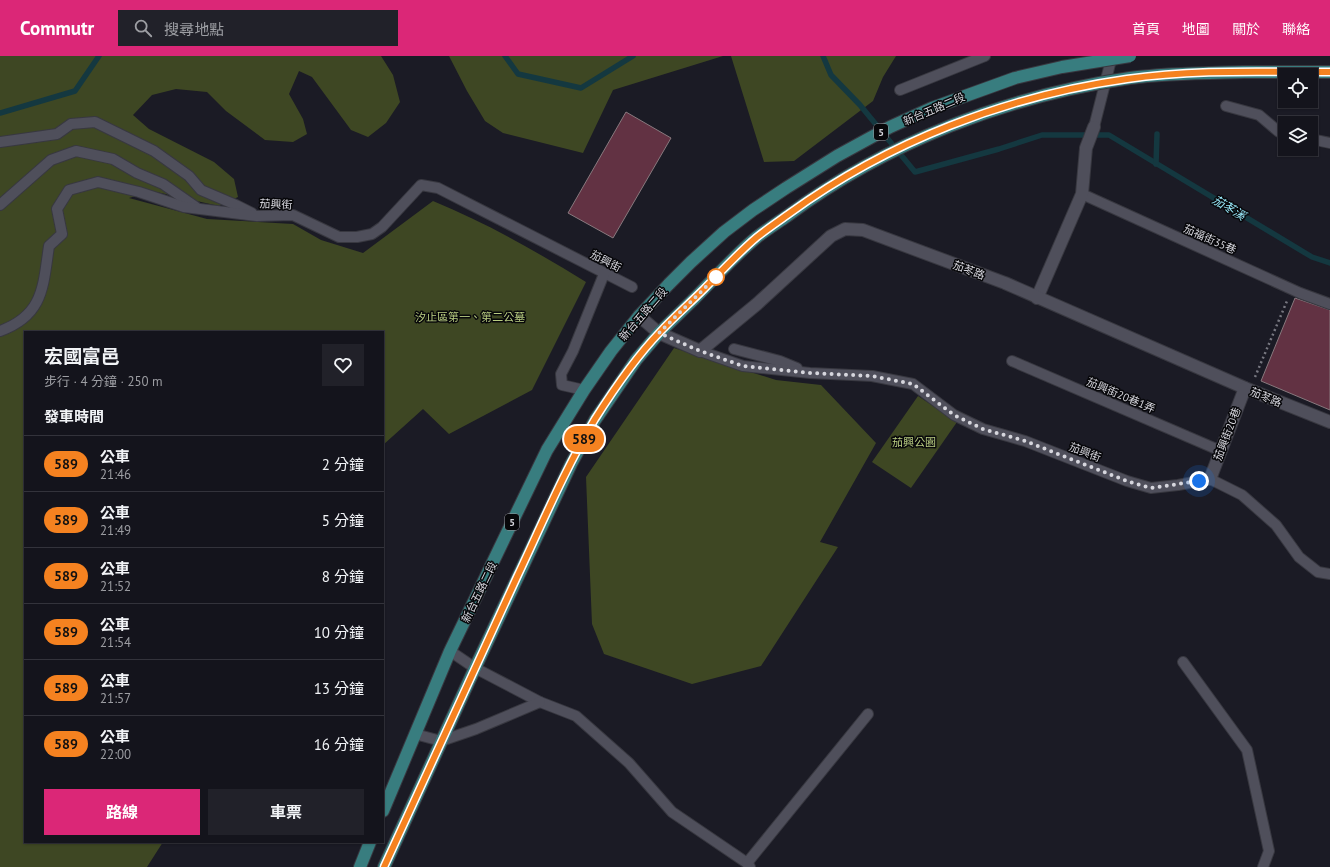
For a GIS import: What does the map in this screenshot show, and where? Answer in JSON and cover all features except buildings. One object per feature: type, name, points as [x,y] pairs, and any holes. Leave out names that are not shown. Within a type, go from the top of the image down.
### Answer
[{"type":"main road","name":"新台五路二段","points":[[384,810],[450,651],[547,450],[584,390],[611,351],[639,316],[669,284],[724,232],[753,210],[837,156],[890,127],[946,103],[1015,78],[1062,67],[1130,56]]},
{"type":"main road","name":"新台五路二段","points":[[384,867],[475,668],[571,464],[599,414],[636,360],[659,333],[757,238],[802,204],[841,179],[887,154],[964,120],[1045,94],[1104,82],[1173,74],[1330,72]]},
{"type":"main road","points":[[360,867],[370,843]]},
{"type":"street","points":[[1037,298],[1082,194],[1086,148],[1094,127]]},
{"type":"street","name":"茄苳路","points":[[700,351],[757,304],[831,236],[845,229],[863,230],[1005,283],[1247,389],[1330,422]]},
{"type":"street","points":[[639,316],[659,333],[700,351]]},
{"type":"street","name":"茄興街20巷","points":[[1210,479],[1247,389]]},
{"type":"lane","points":[[900,90],[985,56]]},
{"type":"lane","points":[[1094,127],[1112,56]]},
{"type":"lane","points":[[1226,106],[1258,115],[1278,132]]},
{"type":"lane","points":[[0,142],[57,134],[71,124],[95,122],[154,151],[189,176],[201,190],[236,204],[257,216]]},
{"type":"lane","points":[[1318,140],[1330,143]]},
{"type":"lane","points":[[0,205],[51,160],[76,151],[113,159],[137,173],[163,184],[197,208]]},
{"type":"lane","name":"茄興街","points":[[0,331],[25,317],[35,306],[41,294],[45,279],[49,246],[62,234],[57,210],[69,190],[98,182],[139,192],[184,206],[257,216],[293,215],[339,237],[357,238],[372,234],[382,227],[420,185],[438,188],[632,287]]},
{"type":"lane","name":"茄福街35巷","points":[[1082,194],[1291,289],[1330,304]]},
{"type":"lane","points":[[584,390],[562,385],[561,374],[573,351],[604,274]]},
{"type":"lane","name":"茄興街","points":[[734,349],[780,361],[810,373]]},
{"type":"lane","name":"茄興街","points":[[700,351],[743,366],[810,373],[872,376],[913,384],[954,415],[983,429],[1025,441],[1127,481],[1151,488],[1210,479]]},
{"type":"lane","name":"茄興街20巷1弄","points":[[1012,361],[1221,451]]},
{"type":"lane","points":[[1210,479],[1242,495],[1276,525],[1299,557],[1318,572],[1330,574]]},
{"type":"lane","points":[[450,651],[475,668],[540,702],[576,716],[629,763],[672,812],[748,865],[868,714]]},
{"type":"lane","points":[[1184,662],[1247,750],[1269,851],[1263,867]]},
{"type":"lane","points":[[414,738],[439,746],[540,702]]},
{"type":"path","points":[[1247,389],[1291,289]]},
{"type":"green space","name":"汐止區第一、第二公墓","points":[[0,56],[381,56],[393,75],[400,102],[386,123],[368,137],[351,130],[312,77],[299,71],[289,94],[303,119],[307,134],[293,142],[265,140],[226,111],[207,92],[176,89],[152,95],[133,115],[149,129],[214,162],[234,179],[238,197],[219,206],[152,191],[129,198],[207,219],[293,224],[321,240],[363,253],[433,201],[511,238],[586,282],[532,390],[449,434],[423,409],[384,444],[384,331],[24,331],[24,843],[162,843],[147,867],[0,867]]},
{"type":"green space","points":[[449,56],[723,56],[613,90],[583,153],[503,133],[485,121],[467,91]]},
{"type":"green space","points":[[731,56],[896,56],[883,77],[873,101],[794,161],[764,162]]},
{"type":"green space","points":[[674,348],[776,380],[821,385],[876,443],[820,542],[838,547],[761,666],[692,684],[604,654],[592,624],[586,477]]},
{"type":"green space","name":"茄興公園","points":[[918,396],[957,422],[911,488],[872,462]]},
{"type":"waterway","points":[[0,113],[75,91],[99,56]]},
{"type":"waterway","points":[[505,56],[518,74],[581,88],[633,56]]},
{"type":"waterway","points":[[823,56],[831,75],[860,105],[915,172],[999,149],[1042,135],[1109,135],[1312,257],[1330,263]]},
{"type":"waterway","name":"茄苳溪","points":[[1156,164],[1157,134]]},
{"type":"bus line","name":"589","points":[[384,867],[475,668],[571,464],[595,420],[636,360],[659,333],[757,238],[802,204],[841,179],[887,154],[964,120],[1045,94],[1104,82],[1173,74],[1330,72]]},
{"type":"route","points":[[716,277],[659,333],[700,351],[743,366],[810,373],[872,376],[913,384],[954,415],[983,429],[1025,441],[1127,481],[1151,488],[1199,481]]}]
